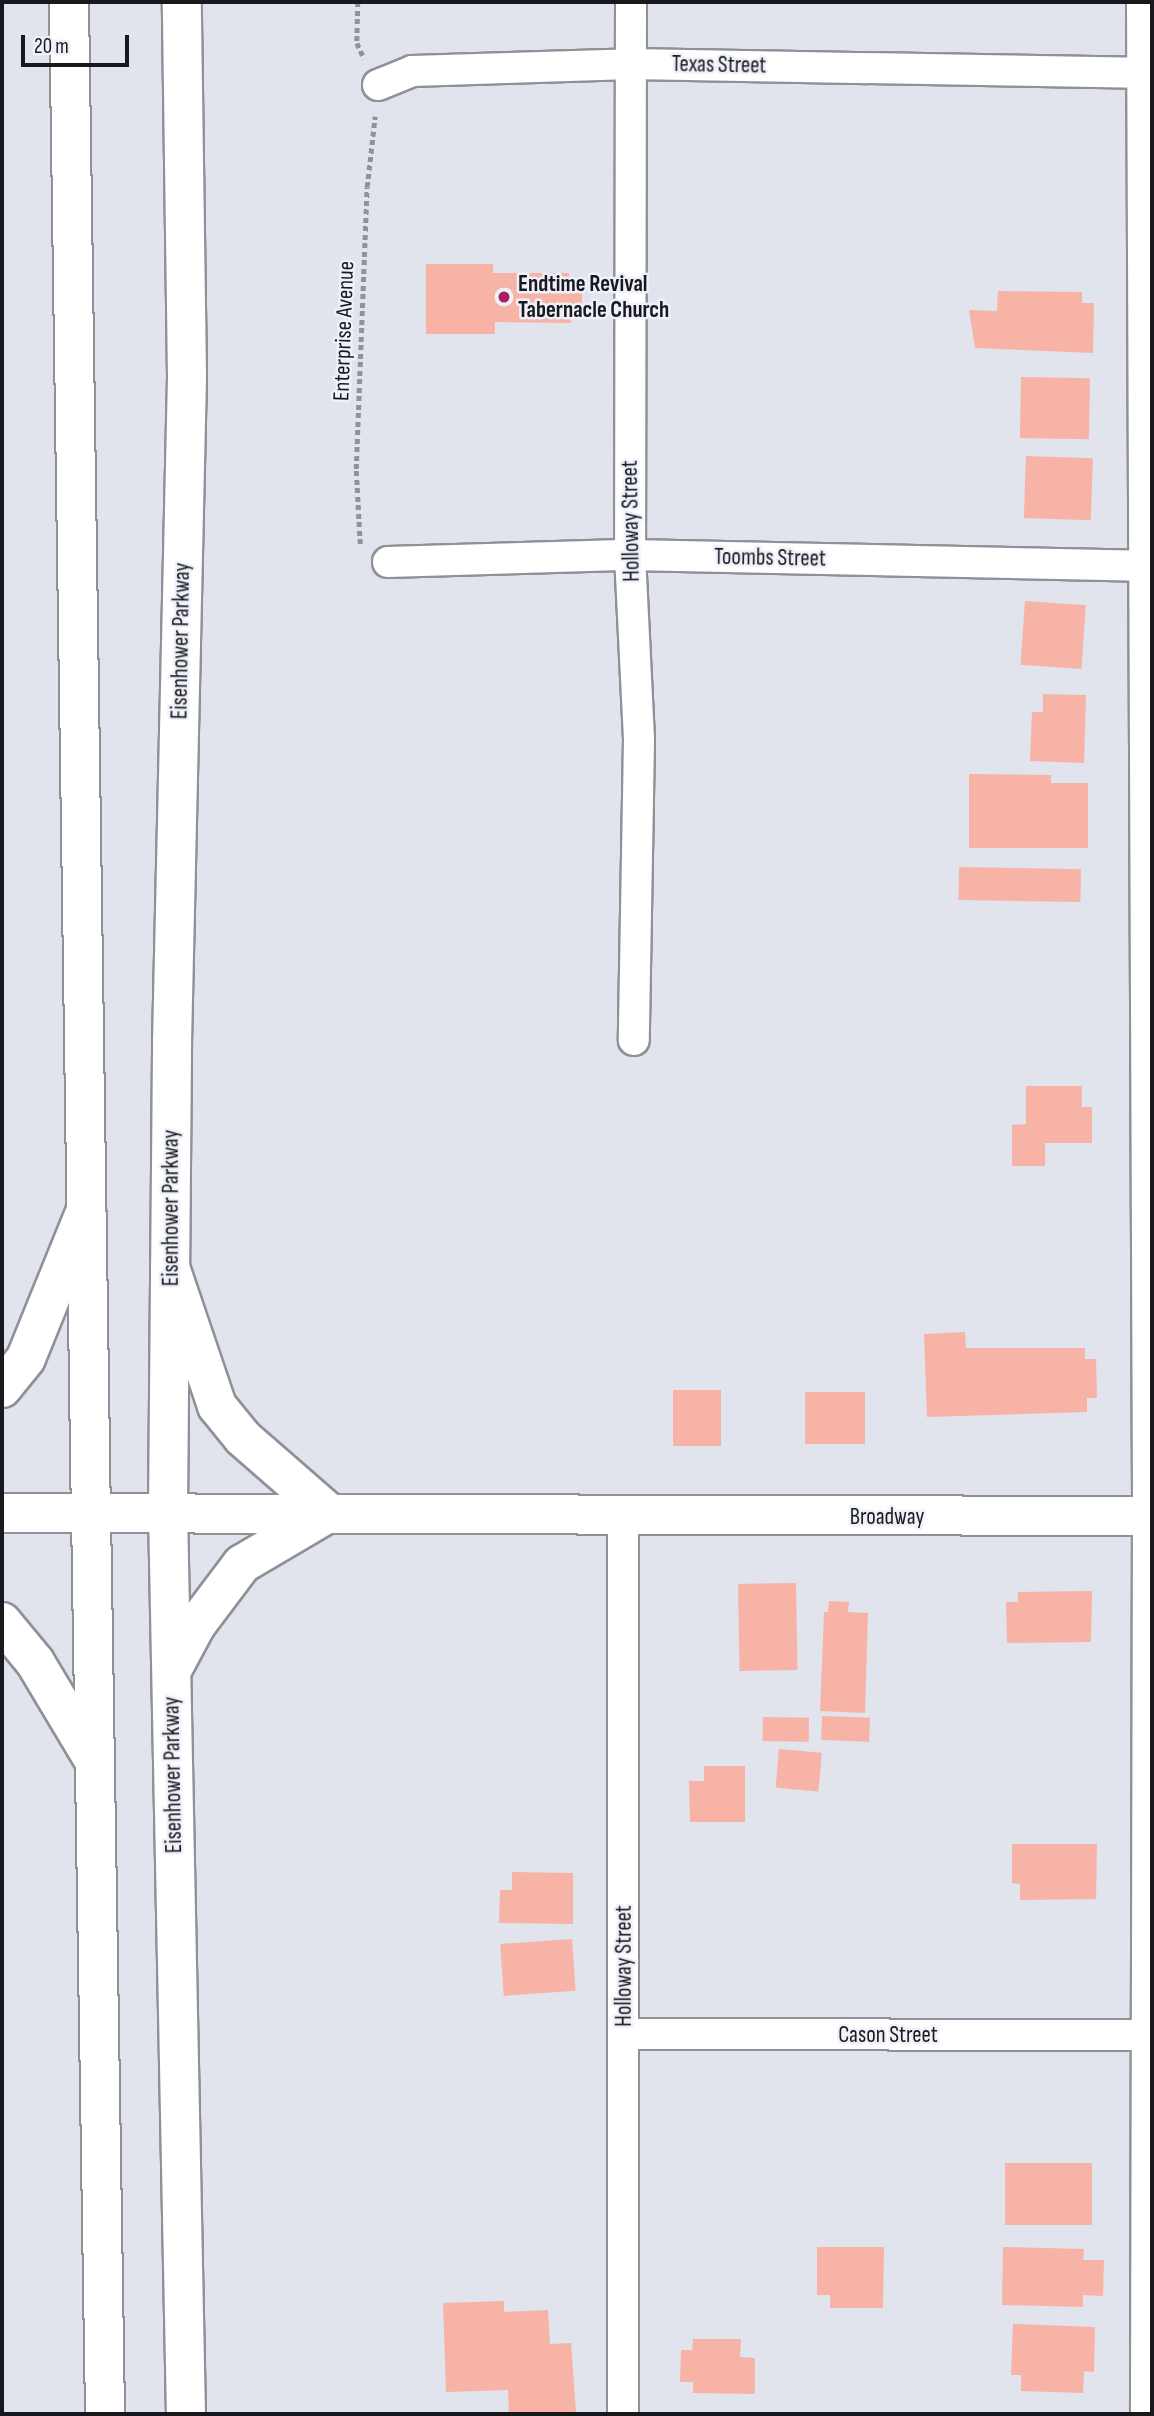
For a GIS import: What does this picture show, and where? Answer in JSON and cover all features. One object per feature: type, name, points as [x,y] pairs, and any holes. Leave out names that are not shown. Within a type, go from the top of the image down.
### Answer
[{"type":"main road","points":[[69,2],[105,2414]]},
{"type":"main road","name":"Eisenhower Parkway","points":[[182,2],[187,376],[168,1511],[186,2414]]},
{"type":"main road","points":[[2,1388],[26,1358],[86,1210]]},
{"type":"main road","points":[[170,1267],[217,1406],[243,1438],[329,1513],[242,1564],[197,1625],[171,1673]]},
{"type":"main road","name":"Broadway","points":[[2,1513],[168,1511],[623,1517],[1150,1516]]},
{"type":"main road","points":[[2,1622],[35,1662],[94,1760]]},
{"type":"street","name":"Holloway Street","points":[[631,2],[630,555],[639,740],[634,1040]]},
{"type":"street","points":[[1142,2],[1147,73],[1150,1516],[1150,2035],[1146,2414]]},
{"type":"street","name":"Texas Street","points":[[378,85],[412,71],[631,64],[1147,73]]},
{"type":"street","name":"Toombs Street","points":[[388,562],[630,555],[1148,566]]},
{"type":"street","name":"Holloway Street","points":[[623,1517],[623,2414]]},
{"type":"street","name":"Cason Street","points":[[624,2034],[1150,2035]]},
{"type":"path","points":[[358,2],[357,43],[378,85]]},
{"type":"path","name":"Enterprise Avenue","points":[[378,85],[367,187],[356,469],[361,549],[388,562]]},
{"type":"building","name":"Endtime Revival Tabernacle Church","points":[[426,264],[493,264],[493,273],[569,273],[570,287],[582,287],[582,308],[571,308],[571,323],[495,322],[495,334],[426,334]]},
{"type":"building","points":[[998,291],[1082,292],[1082,303],[1094,303],[1093,353],[975,348],[969,310],[997,311]]},
{"type":"building","points":[[1021,377],[1090,378],[1089,439],[1020,438]]},
{"type":"building","points":[[1026,456],[1093,458],[1091,520],[1024,518]]},
{"type":"building","points":[[1025,601],[1086,605],[1081,669],[1021,665]]},
{"type":"building","points":[[1043,694],[1086,695],[1084,763],[1030,761],[1032,712],[1043,712]]},
{"type":"building","points":[[969,774],[1051,775],[1051,783],[1088,783],[1088,848],[969,848]]},
{"type":"building","points":[[959,867],[1081,869],[1080,902],[958,900]]},
{"type":"building","points":[[1026,1086],[1082,1086],[1082,1107],[1092,1107],[1092,1143],[1045,1143],[1045,1166],[1012,1166],[1012,1125],[1026,1124]]},
{"type":"building","points":[[965,1332],[966,1348],[1085,1348],[1085,1359],[1096,1359],[1097,1398],[1087,1398],[1087,1412],[927,1417],[924,1334]]},
{"type":"building","points":[[673,1390],[721,1390],[721,1446],[673,1446]]},
{"type":"building","points":[[805,1392],[865,1392],[865,1444],[805,1444]]},
{"type":"building","points":[[796,1583],[798,1670],[740,1671],[738,1584]]},
{"type":"building","points":[[1092,1591],[1091,1642],[1007,1643],[1006,1602],[1018,1602],[1018,1592]]},
{"type":"building","points":[[829,1601],[849,1602],[848,1612],[868,1613],[865,1713],[820,1711],[824,1612],[828,1612]]},
{"type":"building","points":[[822,1716],[870,1718],[869,1742],[821,1740]]},
{"type":"building","points":[[763,1717],[809,1718],[809,1742],[763,1741]]},
{"type":"building","points":[[779,1749],[822,1753],[818,1792],[776,1788]]},
{"type":"building","points":[[704,1766],[745,1766],[745,1822],[690,1822],[689,1781],[704,1781]]},
{"type":"building","points":[[1012,1844],[1097,1844],[1096,1899],[1020,1900],[1020,1884],[1012,1883]]},
{"type":"building","points":[[512,1872],[573,1873],[573,1924],[499,1923],[500,1890],[512,1890]]},
{"type":"building","points":[[572,1939],[576,1991],[504,1996],[500,1944]]},
{"type":"building","points":[[1005,2163],[1092,2163],[1092,2225],[1005,2225]]},
{"type":"building","points":[[817,2247],[884,2247],[883,2308],[830,2308],[830,2295],[817,2295]]},
{"type":"building","points":[[1003,2247],[1084,2249],[1083,2260],[1104,2260],[1103,2296],[1083,2295],[1083,2307],[1002,2305]]},
{"type":"building","points":[[504,2301],[504,2312],[548,2310],[550,2344],[571,2343],[576,2414],[509,2414],[508,2390],[446,2392],[443,2303]]},
{"type":"building","points":[[1013,2324],[1095,2327],[1094,2372],[1084,2371],[1083,2393],[1021,2391],[1021,2375],[1011,2375]]},
{"type":"building","points":[[693,2339],[741,2339],[740,2357],[755,2358],[755,2394],[693,2393],[693,2382],[680,2382],[681,2350],[692,2350]]},
{"type":"place","name":"Endtime Revival Tabernacle Church","points":[[504,297]]}]
